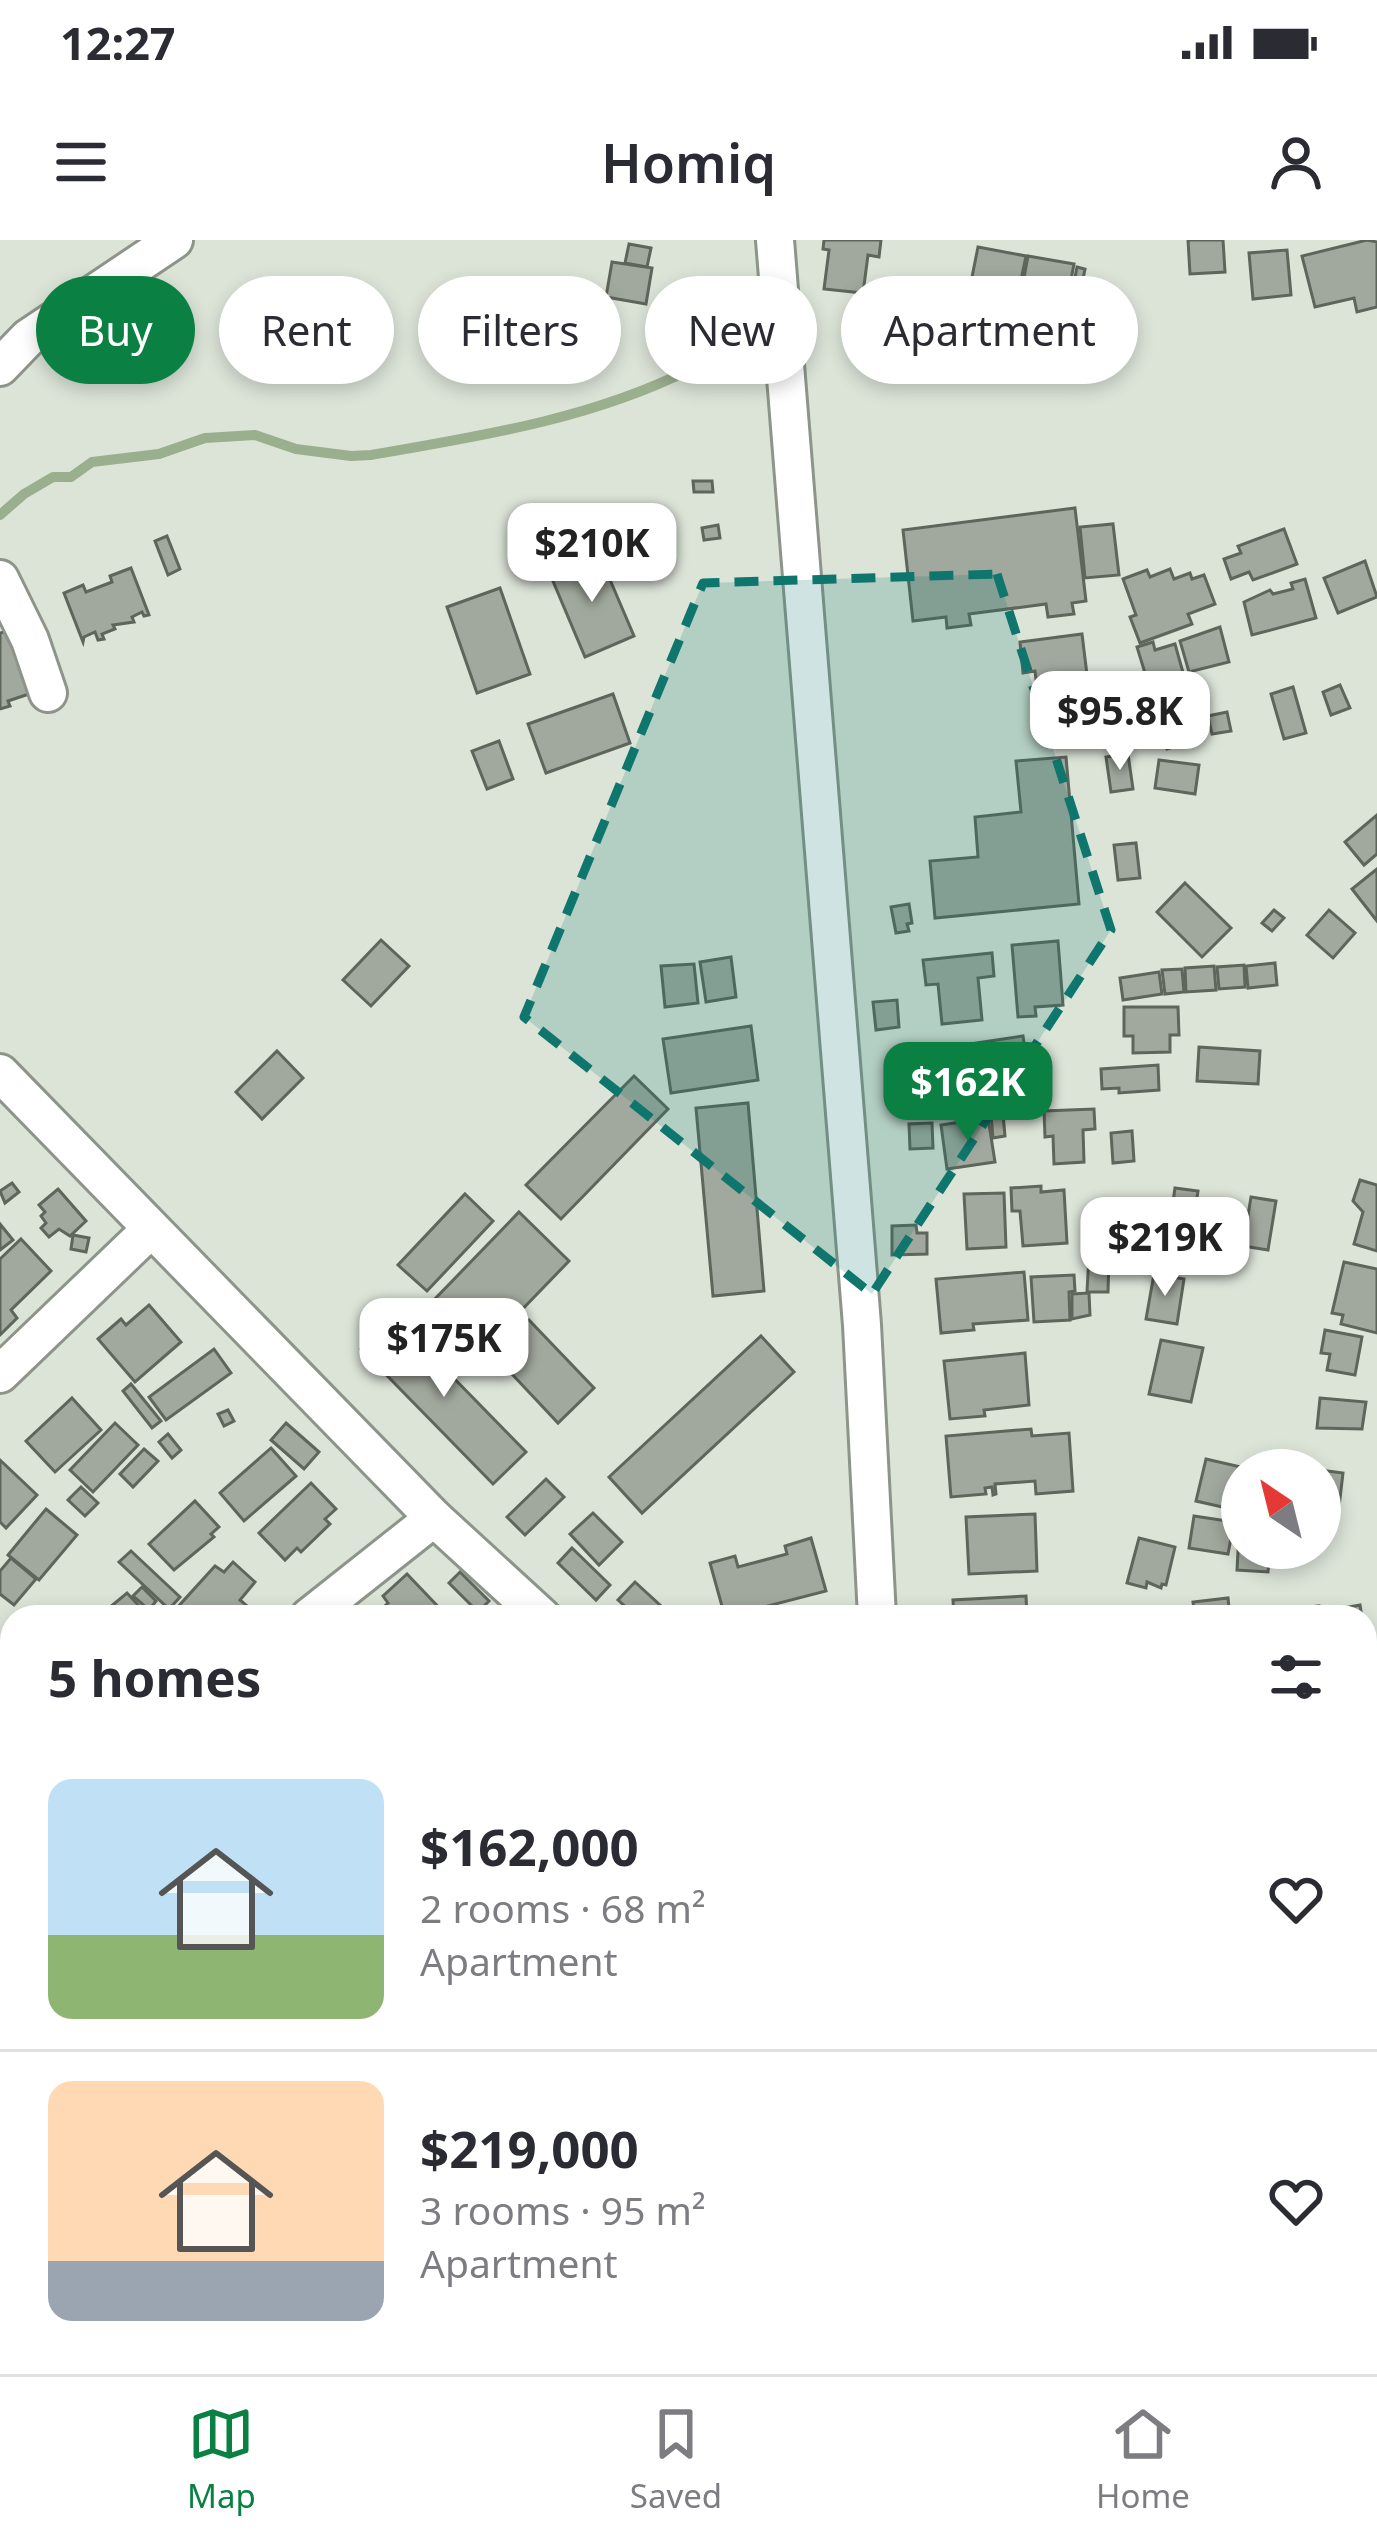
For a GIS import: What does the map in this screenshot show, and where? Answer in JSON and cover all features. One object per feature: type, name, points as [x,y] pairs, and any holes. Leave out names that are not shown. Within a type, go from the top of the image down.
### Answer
[{"type":"street","points":[[0,367],[28,338],[174,240]]},
{"type":"street","points":[[775,240],[862,1324],[876,1605]]},
{"type":"street","points":[[0,579],[49,693]]},
{"type":"street","points":[[0,1073],[434,1518],[529,1605]]},
{"type":"street","points":[[0,1374],[150,1230]]},
{"type":"street","points":[[324,1605],[434,1518]]},
{"type":"highlighted area","points":[[997,574],[1111,930],[872,1294],[524,1017],[703,583]]},
{"type":"building","points":[[824,240],[881,240],[879,257],[868,255],[865,276],[841,276],[841,291],[824,289],[829,250],[823,249]]},
{"type":"building","points":[[1188,240],[1223,240],[1225,272],[1190,274]]},
{"type":"building","points":[[1367,240],[1377,242],[1377,307],[1357,312],[1354,298],[1315,307],[1302,256]]},
{"type":"building","points":[[629,244],[651,248],[647,267],[625,263]]},
{"type":"building","points":[[978,247],[1026,256],[1022,276],[972,276]]},
{"type":"building","points":[[1287,250],[1291,295],[1253,299],[1249,253]]},
{"type":"building","points":[[1028,256],[1074,264],[1072,276],[1024,276]]},
{"type":"building","points":[[612,262],[652,268],[651,276],[645,276],[645,304],[621,300],[621,276],[610,276]]},
{"type":"building","points":[[693,481],[712,481],[713,492],[694,492]]},
{"type":"building","points":[[1075,508],[1086,601],[1072,603],[1074,614],[1048,617],[1046,604],[969,614],[971,625],[947,628],[946,617],[913,621],[903,530]]},
{"type":"building","points":[[1113,524],[1119,575],[1085,578],[1080,527]]},
{"type":"building","points":[[718,525],[720,538],[704,540],[702,528]]},
{"type":"building","points":[[1284,529],[1297,564],[1253,580],[1249,572],[1231,579],[1224,559],[1241,553],[1238,546]]},
{"type":"building","points":[[167,536],[180,569],[168,575],[155,541]]},
{"type":"building","points":[[599,554],[634,636],[585,657],[550,574]]},
{"type":"building","points":[[1365,561],[1377,597],[1338,613],[1324,578]]},
{"type":"building","points":[[131,568],[149,615],[142,612],[132,617],[134,622],[113,625],[115,629],[102,634],[104,639],[98,640],[95,632],[83,642],[64,593],[83,585],[86,592]]},
{"type":"building","points":[[1170,569],[1174,579],[1190,573],[1192,579],[1204,575],[1215,604],[1188,614],[1192,624],[1140,643],[1123,579],[1147,570],[1150,577]]},
{"type":"building","points":[[1305,579],[1316,618],[1252,635],[1244,602],[1270,590],[1273,594],[1293,589],[1291,583]]},
{"type":"building","points":[[500,588],[530,674],[477,693],[447,607]]},
{"type":"building","points":[[1220,627],[1229,662],[1189,672],[1180,641]]},
{"type":"building","points":[[8,631],[29,694],[0,709],[0,633]]},
{"type":"building","points":[[1082,634],[1088,683],[1095,682],[1099,716],[1041,723],[1035,671],[1023,673],[1020,642]]},
{"type":"building","points":[[1153,642],[1155,650],[1175,644],[1184,676],[1149,686],[1137,647]]},
{"type":"building","points":[[1340,685],[1350,708],[1331,715],[1323,692]]},
{"type":"building","points":[[1293,687],[1306,733],[1284,739],[1271,694]]},
{"type":"building","points":[[613,694],[630,743],[546,773],[528,724]]},
{"type":"building","points":[[1186,705],[1197,740],[1167,749],[1156,714]]},
{"type":"building","points":[[1227,712],[1231,731],[1212,734],[1208,716]]},
{"type":"building","points":[[499,741],[513,779],[487,789],[472,751]]},
{"type":"building","points":[[1128,754],[1133,789],[1111,792],[1106,757]]},
{"type":"building","points":[[1066,757],[1079,904],[935,918],[930,861],[978,857],[975,817],[1021,812],[1016,761]]},
{"type":"building","points":[[1159,760],[1199,765],[1195,794],[1155,788]]},
{"type":"building","points":[[1377,815],[1377,854],[1364,865],[1345,842]]},
{"type":"building","points":[[1136,843],[1140,878],[1118,880],[1114,845]]},
{"type":"building","points":[[1377,869],[1377,921],[1352,889]]},
{"type":"building","points":[[1185,883],[1231,928],[1202,957],[1157,912]]},
{"type":"building","points":[[909,904],[909,931],[896,933],[891,907]]},
{"type":"building","points":[[1274,910],[1284,918],[1272,931],[1262,923]]},
{"type":"building","points":[[1329,910],[1355,933],[1333,958],[1307,935]]},
{"type":"building","points":[[381,940],[409,966],[371,1006],[343,980]]},
{"type":"building","points":[[1058,941],[1063,1005],[1035,1007],[1036,1016],[1018,1017],[1012,945]]},
{"type":"building","points":[[992,953],[994,976],[978,978],[982,1020],[942,1024],[938,984],[926,985],[923,960]]},
{"type":"building","points":[[731,957],[736,997],[706,1002],[700,962]]},
{"type":"building","points":[[1275,963],[1277,985],[1248,988],[1246,966]]},
{"type":"building","points":[[694,964],[698,1003],[665,1007],[661,966]]},
{"type":"building","points":[[1244,965],[1245,987],[1219,989],[1217,967]]},
{"type":"building","points":[[1214,966],[1216,990],[1186,992],[1185,968]]},
{"type":"building","points":[[1182,969],[1184,992],[1165,994],[1162,970]]},
{"type":"building","points":[[1159,972],[1162,994],[1123,1000],[1120,978]]},
{"type":"building","points":[[897,1000],[899,1027],[876,1030],[873,1002]]},
{"type":"building","points":[[1124,1007],[1178,1007],[1179,1035],[1170,1035],[1170,1052],[1133,1053],[1133,1036],[1124,1036]]},
{"type":"building","points":[[751,1026],[758,1080],[671,1093],[663,1039]]},
{"type":"building","points":[[1023,1036],[1031,1091],[1008,1095],[1007,1085],[957,1093],[950,1047]]},
{"type":"building","points":[[1199,1047],[1260,1051],[1258,1084],[1197,1081]]},
{"type":"building","points":[[277,1051],[303,1078],[262,1119],[236,1092]]},
{"type":"building","points":[[1158,1065],[1159,1090],[1119,1093],[1119,1088],[1102,1089],[1101,1069]]},
{"type":"building","points":[[634,1076],[668,1109],[561,1219],[526,1185]]},
{"type":"building","points":[[748,1103],[764,1291],[713,1296],[696,1108]]},
{"type":"building","points":[[1094,1109],[1095,1129],[1083,1130],[1084,1162],[1054,1164],[1053,1136],[1045,1137],[1044,1111]]},
{"type":"building","points":[[1003,1114],[1005,1136],[993,1138],[991,1115]]},
{"type":"building","points":[[988,1118],[995,1162],[947,1169],[941,1125]]},
{"type":"building","points":[[932,1123],[933,1148],[910,1149],[909,1124]]},
{"type":"building","points":[[1132,1131],[1134,1161],[1113,1163],[1111,1133]]},
{"type":"building","points":[[1360,1180],[1377,1185],[1377,1251],[1354,1244],[1363,1212],[1353,1201]]},
{"type":"building","points":[[12,1183],[19,1192],[5,1203],[0,1191]]},
{"type":"building","points":[[1041,1186],[1041,1192],[1064,1190],[1067,1243],[1023,1246],[1020,1211],[1012,1211],[1011,1188]]},
{"type":"building","points":[[1175,1188],[1198,1191],[1192,1232],[1169,1229]]},
{"type":"building","points":[[58,1189],[86,1221],[70,1236],[59,1229],[49,1237],[41,1228],[46,1223],[39,1205]]},
{"type":"building","points":[[1004,1193],[1006,1247],[967,1249],[964,1194]]},
{"type":"building","points":[[465,1194],[493,1221],[427,1291],[398,1265]]},
{"type":"building","points":[[1251,1197],[1276,1201],[1268,1250],[1243,1246]]},
{"type":"building","points":[[519,1212],[569,1261],[481,1352],[431,1303]]},
{"type":"building","points":[[1131,1219],[1163,1221],[1160,1260],[1119,1257],[1121,1224],[1130,1225]]},
{"type":"building","points":[[0,1224],[13,1240],[0,1250]]},
{"type":"building","points":[[916,1225],[917,1233],[927,1233],[927,1254],[892,1255],[892,1226]]},
{"type":"building","points":[[73,1235],[89,1238],[86,1252],[71,1249]]},
{"type":"building","points":[[21,1239],[51,1271],[11,1310],[17,1318],[0,1335],[0,1259]]},
{"type":"building","points":[[1089,1255],[1109,1256],[1108,1292],[1087,1292]]},
{"type":"building","points":[[1344,1262],[1377,1269],[1377,1333],[1341,1324],[1343,1315],[1332,1313]]},
{"type":"building","points":[[1024,1272],[1028,1320],[973,1324],[974,1330],[941,1333],[936,1279]]},
{"type":"building","points":[[1154,1274],[1184,1279],[1177,1324],[1146,1319]]},
{"type":"building","points":[[1074,1275],[1070,1320],[1034,1322],[1031,1277]]},
{"type":"building","points":[[1089,1293],[1090,1315],[1072,1319],[1072,1294]]},
{"type":"building","points":[[149,1305],[181,1342],[135,1382],[98,1339],[121,1319],[126,1325]]},
{"type":"building","points":[[394,1317],[526,1452],[493,1484],[361,1349]]},
{"type":"building","points":[[529,1320],[594,1388],[558,1423],[493,1354]]},
{"type":"building","points":[[1325,1330],[1362,1337],[1355,1375],[1327,1370],[1330,1354],[1321,1353]]},
{"type":"building","points":[[761,1336],[794,1372],[642,1513],[609,1477]]},
{"type":"building","points":[[1161,1340],[1203,1348],[1191,1402],[1149,1394]]},
{"type":"building","points":[[214,1349],[231,1373],[166,1420],[149,1397]]},
{"type":"building","points":[[1025,1353],[1029,1405],[950,1419],[944,1361]]},
{"type":"building","points":[[131,1384],[161,1421],[152,1428],[123,1391]]},
{"type":"building","points":[[72,1398],[101,1430],[55,1472],[26,1441]]},
{"type":"building","points":[[1320,1398],[1366,1402],[1362,1429],[1317,1428]]},
{"type":"building","points":[[228,1410],[234,1421],[224,1426],[218,1414]]},
{"type":"building","points":[[115,1423],[138,1445],[93,1492],[70,1470]]},
{"type":"building","points":[[286,1423],[319,1452],[304,1469],[271,1440]]},
{"type":"building","points":[[1031,1429],[1032,1436],[1069,1433],[1073,1491],[1036,1494],[1035,1481],[995,1484],[993,1495],[992,1487],[985,1488],[986,1494],[951,1497],[946,1436]]},
{"type":"building","points":[[168,1434],[181,1450],[172,1458],[159,1442]]},
{"type":"building","points":[[271,1448],[296,1476],[244,1521],[220,1493]]},
{"type":"building","points":[[144,1449],[158,1461],[133,1487],[120,1474]]},
{"type":"building","points":[[1206,1459],[1221,1462],[1221,1507],[1196,1501]]},
{"type":"building","points":[[0,1460],[37,1495],[6,1528],[0,1522]]},
{"type":"building","points":[[546,1479],[564,1497],[525,1535],[507,1517]]},
{"type":"building","points":[[311,1483],[336,1509],[325,1519],[330,1524],[301,1552],[297,1548],[285,1560],[259,1533]]},
{"type":"building","points":[[81,1487],[98,1503],[85,1516],[68,1500]]},
{"type":"building","points":[[195,1501],[219,1527],[211,1534],[214,1537],[174,1570],[149,1544]]},
{"type":"building","points":[[46,1509],[77,1535],[39,1580],[8,1555]]},
{"type":"building","points":[[593,1513],[622,1542],[599,1565],[570,1534]]},
{"type":"building","points":[[1035,1514],[1037,1571],[969,1574],[966,1517]]},
{"type":"building","points":[[1194,1516],[1221,1520],[1221,1553],[1189,1548]]},
{"type":"building","points":[[811,1538],[826,1591],[772,1605],[722,1605],[710,1563],[735,1556],[738,1567],[787,1554],[785,1546]]},
{"type":"building","points":[[1139,1538],[1175,1547],[1166,1585],[1161,1588],[1147,1582],[1146,1588],[1127,1583]]},
{"type":"building","points":[[572,1548],[610,1585],[596,1600],[558,1563]]},
{"type":"building","points":[[131,1551],[180,1597],[173,1605],[165,1605],[119,1562]]},
{"type":"building","points":[[11,1558],[36,1579],[14,1605],[0,1594],[0,1571]]},
{"type":"building","points":[[233,1562],[255,1582],[240,1600],[246,1605],[180,1605],[215,1566],[224,1572]]},
{"type":"building","points":[[460,1572],[489,1601],[471,1605],[449,1583]]},
{"type":"building","points":[[407,1574],[437,1605],[386,1605],[383,1596]]},
{"type":"building","points":[[635,1582],[660,1605],[624,1605],[618,1600]]},
{"type":"building","points":[[142,1587],[156,1601],[143,1605],[133,1596]]},
{"type":"building","points":[[127,1593],[138,1605],[112,1605]]},
{"type":"building","points":[[1026,1596],[1026,1605],[953,1605],[953,1600]]},
{"type":"building","points":[[1228,1598],[1229,1605],[1193,1605]]},
{"type":"waterway","points":[[0,515],[53,477],[71,477],[92,462],[159,454],[205,438],[255,435],[296,449],[371,455],[575,413],[657,384]]}]
